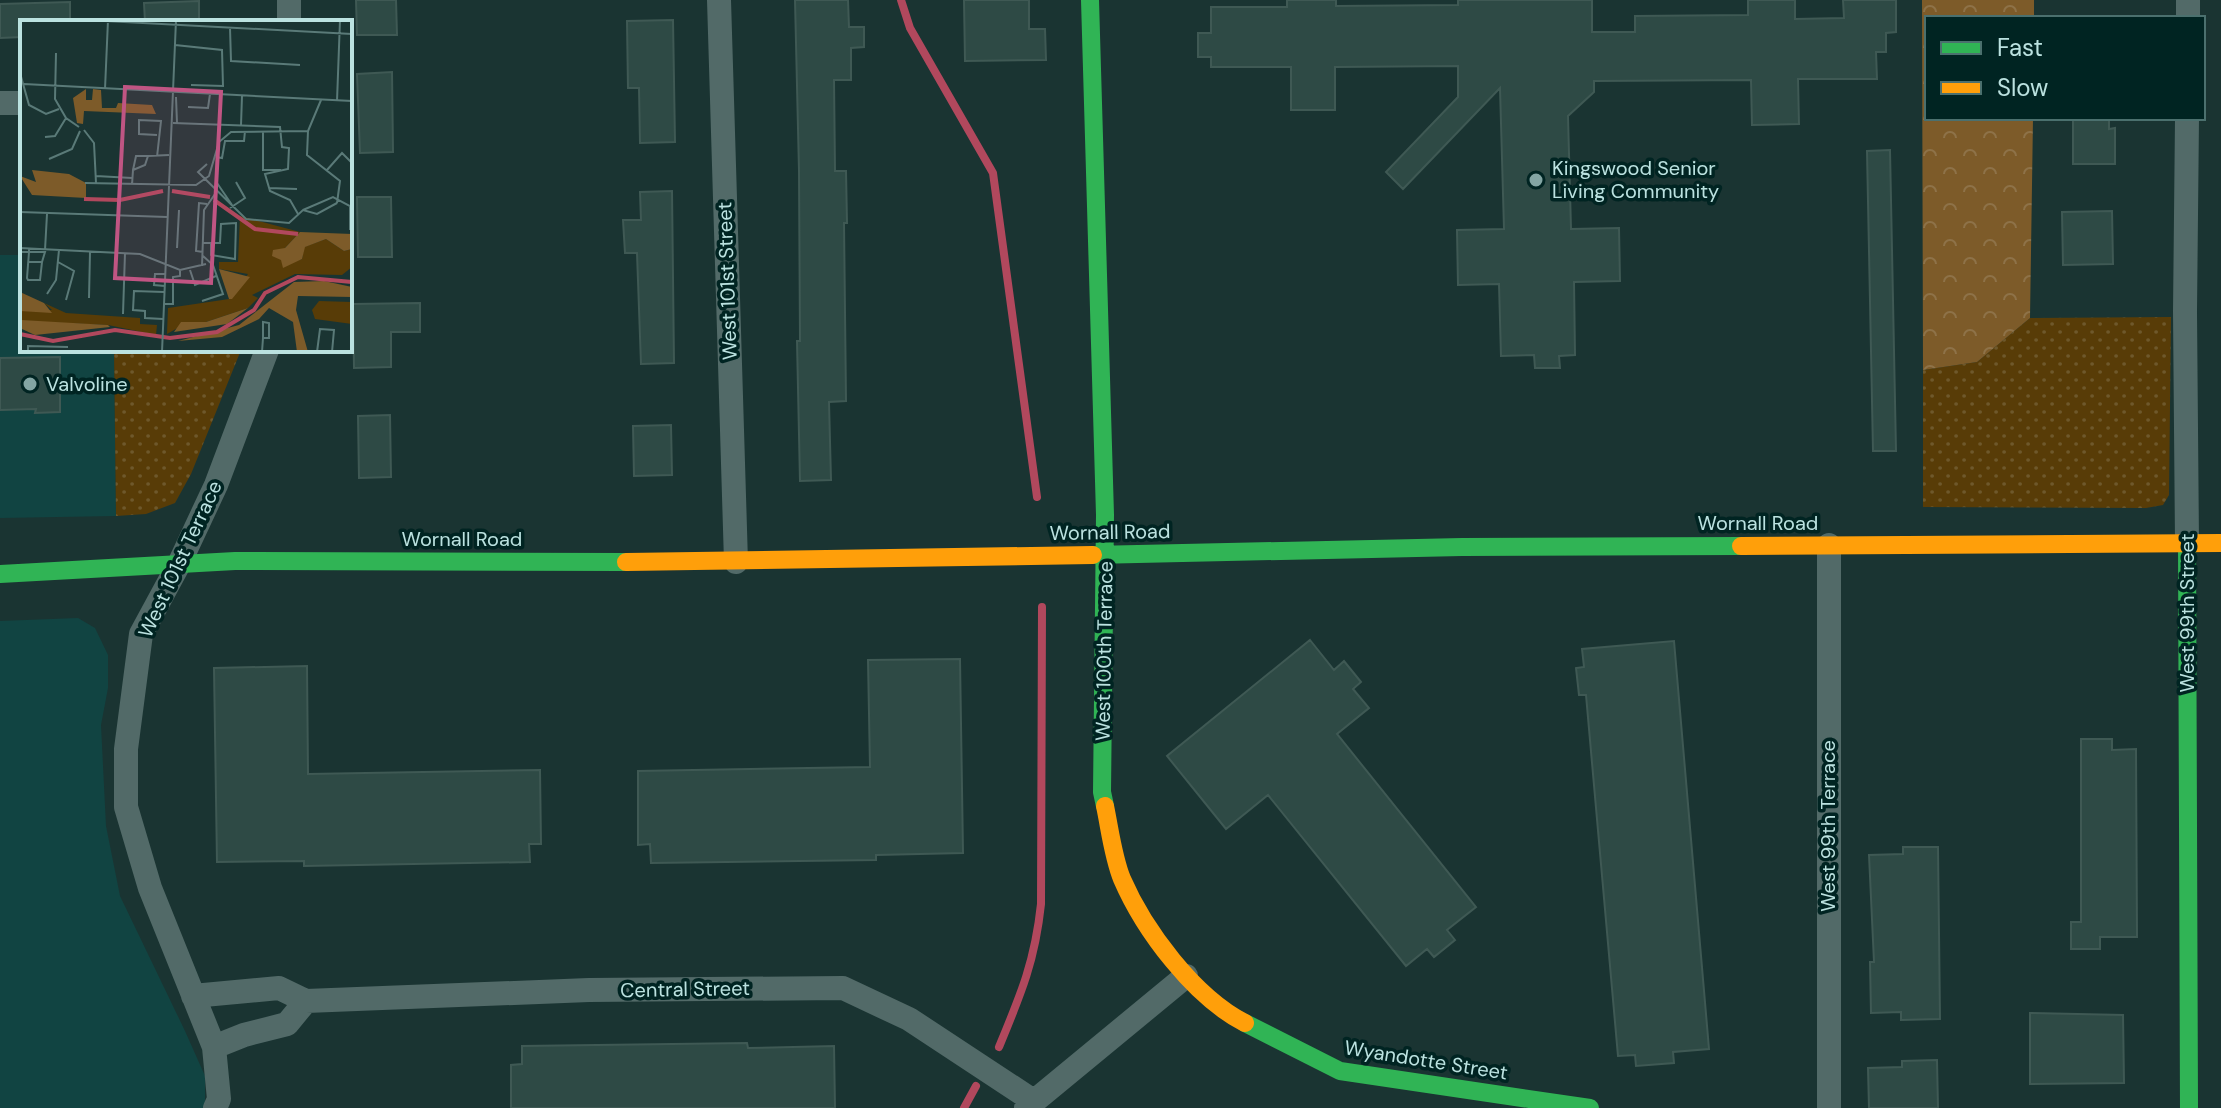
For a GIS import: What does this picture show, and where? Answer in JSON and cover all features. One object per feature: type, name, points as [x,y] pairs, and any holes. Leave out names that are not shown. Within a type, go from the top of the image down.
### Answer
[{"type":"main road","name":"West 100th Terrace","points":[[1090,0],[1105,554],[1102,792],[1121,877],[1150,932],[1186,976]]},
{"type":"main road","name":"West 99th Street","points":[[2187,543],[2189,1108]]},
{"type":"main road","name":"Wornall Road","points":[[0,574],[180,562],[736,562],[1462,547],[2221,543]]},
{"type":"main road","name":"Wyandotte Street","points":[[1186,976],[1236,1018],[1340,1071],[1590,1108]]},
{"type":"street","name":"West 101st Street","points":[[719,0],[736,562]]},
{"type":"street","name":"West 99th Street","points":[[2187,120],[2187,543]]},
{"type":"street","name":"West 101st Terrace","points":[[215,1108],[219,1099],[214,1047],[150,888],[126,807],[126,749],[141,634],[180,562],[216,485],[266,352]]},
{"type":"street","name":"West 99th Terrace","points":[[1829,545],[1829,1108]]},
{"type":"street","points":[[1029,1104],[1186,976]]},
{"type":"street","name":"Central Street","points":[[193,996],[279,988],[306,1001],[589,990],[843,988],[909,1019],[1029,1104]]},
{"type":"street","points":[[214,1047],[244,1035],[287,1024],[306,1001]]},
{"type":"shaded area","points":[[0,255],[20,255],[20,352],[114,352],[116,516],[0,518]]},
{"type":"shaded area","points":[[2171,317],[2169,495],[2163,505],[2146,508],[1923,507],[1923,370],[1977,362],[2030,318]]},
{"type":"shaded area","points":[[114,352],[240,352],[191,474],[175,503],[146,514],[116,516]]},
{"type":"shaded area","points":[[78,618],[95,628],[108,655],[108,688],[101,725],[106,826],[120,896],[205,1076],[205,1108],[0,1108],[0,621]]},
{"type":"green space","points":[[1922,0],[2034,0],[2034,16],[1925,16],[1925,120],[2033,120],[2030,318],[1977,362],[1923,370]]},
{"type":"building","points":[[356,0],[396,0],[397,35],[357,35]]},
{"type":"building","points":[[795,0],[848,0],[849,27],[864,27],[864,47],[851,48],[851,80],[834,80],[835,171],[846,171],[846,401],[829,402],[831,480],[800,481]]},
{"type":"building","points":[[964,0],[1029,0],[1029,29],[1045,29],[1046,60],[965,61]]},
{"type":"building","name":"Kingswood Senior Living Community","points":[[1287,0],[1336,0],[1336,6],[1458,5],[1458,0],[1592,0],[1592,32],[1635,32],[1635,16],[1748,15],[1748,0],[1795,0],[1795,19],[1844,18],[1843,0],[1896,0],[1896,32],[1886,33],[1886,52],[1876,52],[1877,79],[1798,79],[1799,124],[1752,125],[1751,80],[1594,81],[1594,92],[1568,116],[1571,229],[1619,228],[1620,281],[1574,282],[1575,355],[1559,356],[1560,368],[1535,368],[1534,355],[1501,356],[1499,284],[1458,285],[1457,230],[1504,229],[1500,88],[1403,189],[1386,172],[1458,97],[1458,66],[1335,67],[1335,110],[1291,110],[1291,67],[1211,67],[1211,57],[1198,57],[1198,33],[1211,33],[1211,7],[1287,7]]},
{"type":"building","points":[[199,1],[199,20],[145,20],[144,3]]},
{"type":"building","points":[[70,2],[70,20],[20,20],[20,37],[0,38],[0,4]]},
{"type":"building","points":[[673,20],[675,142],[640,143],[639,88],[628,88],[627,21]]},
{"type":"building","points":[[392,72],[393,152],[360,153],[357,74]]},
{"type":"building","points":[[2073,120],[2109,120],[2109,129],[2115,128],[2115,164],[2073,164]]},
{"type":"building","points":[[1890,150],[1896,451],[1873,451],[1867,151]]},
{"type":"building","points":[[672,191],[674,363],[641,364],[637,253],[625,253],[623,220],[641,220],[640,192]]},
{"type":"building","points":[[357,197],[391,197],[392,257],[358,257]]},
{"type":"building","points":[[2112,211],[2113,264],[2063,265],[2062,212]]},
{"type":"building","points":[[420,303],[420,332],[391,332],[391,367],[354,368],[353,304]]},
{"type":"building","name":"Valvoline","points":[[60,357],[60,412],[0,410],[0,358]]},
{"type":"building","points":[[390,415],[391,477],[359,478],[358,416]]},
{"type":"building","points":[[671,425],[672,475],[634,476],[633,426]]},
{"type":"building","points":[[1310,640],[1334,670],[1344,661],[1361,682],[1353,689],[1369,708],[1337,734],[1476,907],[1447,930],[1455,940],[1434,957],[1427,949],[1406,966],[1268,795],[1226,829],[1167,756]]},
{"type":"building","points":[[1674,641],[1709,1049],[1673,1052],[1674,1063],[1636,1066],[1635,1055],[1618,1056],[1586,695],[1579,695],[1576,668],[1584,667],[1582,649]]},
{"type":"building","points":[[960,659],[963,853],[876,855],[876,860],[651,863],[650,844],[638,845],[638,771],[870,767],[868,660]]},
{"type":"building","points":[[307,666],[308,774],[540,770],[541,844],[529,844],[530,862],[304,866],[304,861],[217,862],[214,668]]},
{"type":"building","points":[[2081,739],[2112,739],[2112,750],[2136,749],[2137,937],[2100,937],[2100,949],[2071,949],[2071,922],[2081,922]]},
{"type":"building","points":[[1903,847],[1938,847],[1940,1019],[1901,1020],[1901,1012],[1871,1013],[1870,962],[1874,962],[1869,855],[1903,854]]},
{"type":"building","points":[[2030,1013],[2123,1015],[2124,1083],[2030,1084]]},
{"type":"building","points":[[747,1043],[748,1048],[834,1046],[835,1108],[511,1108],[511,1065],[522,1064],[522,1046]]},
{"type":"building","points":[[1937,1060],[1938,1108],[1869,1108],[1868,1068],[1902,1067],[1902,1061]]},
{"type":"waterway","points":[[901,0],[910,28],[993,173],[1037,497]]},
{"type":"waterway","points":[[999,1047],[1026,977],[1041,904],[1042,607]]},
{"type":"waterway","points":[[964,1108],[976,1086]]},
{"type":"traffic: fast","points":[[1090,0],[1105,515],[1102,792],[1105,806]]},
{"type":"traffic: fast","points":[[2187,543],[2189,1108]]},
{"type":"traffic: fast","points":[[1093,555],[1462,547],[1741,546]]},
{"type":"traffic: fast","points":[[0,574],[235,561],[626,562]]},
{"type":"traffic: fast","points":[[1245,1023],[1340,1071],[1590,1108]]},
{"type":"traffic: slow","points":[[1741,546],[2221,543]]},
{"type":"traffic: slow","points":[[626,562],[1093,555]]},
{"type":"traffic: slow","points":[[1105,806],[1119,871],[1143,919],[1189,979],[1207,997],[1245,1023]]},
{"type":"place","name":"Kingswood Senior Living Community","points":[[1536,180]]},
{"type":"place","name":"Valvoline","points":[[30,384]]}]
